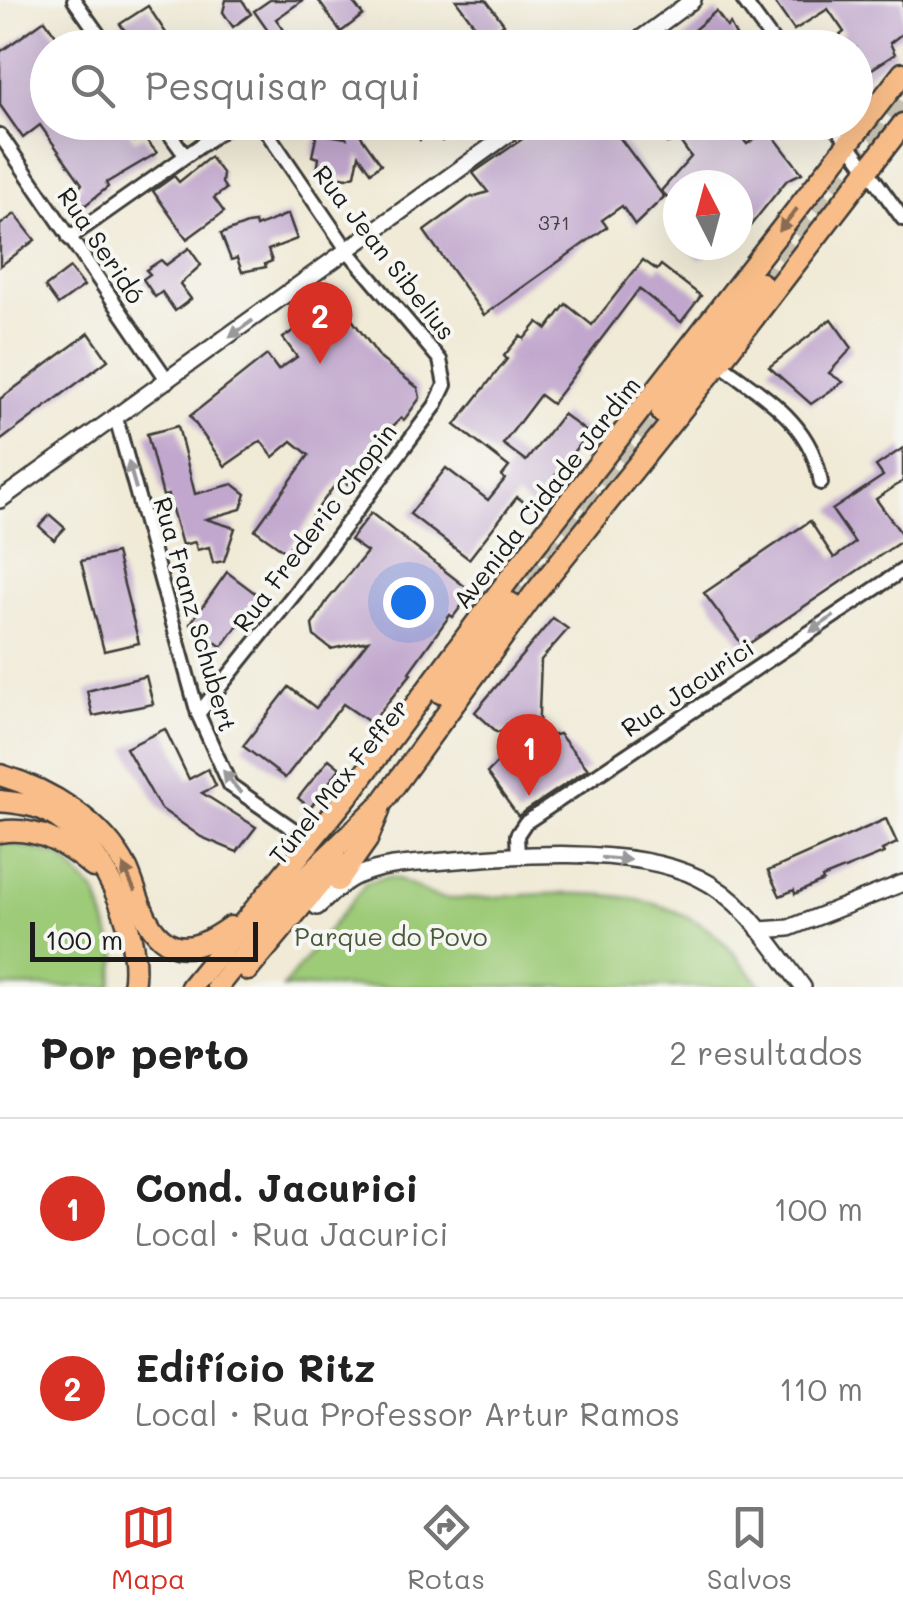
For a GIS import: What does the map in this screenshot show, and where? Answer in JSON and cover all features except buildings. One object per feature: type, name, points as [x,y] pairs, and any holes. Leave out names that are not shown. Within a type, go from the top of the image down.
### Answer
[{"type":"highway","name":"Avenida Cidade Jardim","points":[[873,112],[903,73]]},
{"type":"highway","points":[[534,594],[903,124]]},
{"type":"highway","name":"Avenida Cidade Jardim","points":[[191,987],[351,792],[512,575],[851,140]]},
{"type":"highway","points":[[234,987],[348,850],[634,449],[761,283]]},
{"type":"highway","name":"Túnel Max Feffer","points":[[202,987],[390,759],[510,603]]},
{"type":"highway","points":[[0,775],[52,796],[81,815],[121,860],[147,918],[173,946],[202,944],[249,915]]},
{"type":"highway","points":[[0,801],[46,811],[69,826],[97,860],[129,925],[134,955],[133,987]]},
{"type":"highway","points":[[252,987],[367,840],[381,804]]},
{"type":"highway","points":[[218,987],[302,881],[381,804]]},
{"type":"highway","points":[[0,832],[17,829],[56,840],[106,878]]},
{"type":"street","points":[[74,0],[95,30]]},
{"type":"street","points":[[652,30],[693,0]]},
{"type":"street","points":[[743,0],[765,30]]},
{"type":"street","name":"Rua Seridó","points":[[1,136],[168,381]]},
{"type":"street","points":[[174,140],[184,155]]},
{"type":"street","points":[[69,238],[207,140]]},
{"type":"street","name":"Rua Jean Sibelius","points":[[272,140],[348,252],[440,360]]},
{"type":"street","points":[[0,500],[500,140]]},
{"type":"street","points":[[845,140],[903,220]]},
{"type":"street","name":"Rua Frederic Chopin","points":[[198,714],[296,593],[434,406],[445,385],[440,360]]},
{"type":"street","points":[[719,363],[796,424],[816,459],[822,483]]},
{"type":"street","name":"Rua Franz Schubert","points":[[116,418],[198,714],[230,785],[309,840]]},
{"type":"street","name":"Rua Jacurici","points":[[518,856],[517,835],[525,822],[903,570]]},
{"type":"street","points":[[317,907],[348,880],[376,869],[573,855],[673,868],[700,878],[738,904],[803,987]]},
{"type":"street","points":[[759,930],[789,928],[903,883]]},
{"type":"green space","points":[[3,841],[61,856],[97,895],[117,957],[111,987],[0,987]]},
{"type":"green space","name":"Parque do Povo","points":[[387,877],[452,899],[584,894],[649,903],[680,913],[709,930],[762,987],[283,987],[367,882]]},
{"type":"tunnel","points":[[873,136],[903,97]]},
{"type":"tunnel","points":[[761,283],[870,140]]},
{"type":"tunnel","points":[[510,603],[667,396]]},
{"type":"place","name":"Edifício Ritz","points":[[320,364]]},
{"type":"place","name":"Cond. Jacurici","points":[[529,796]]}]
